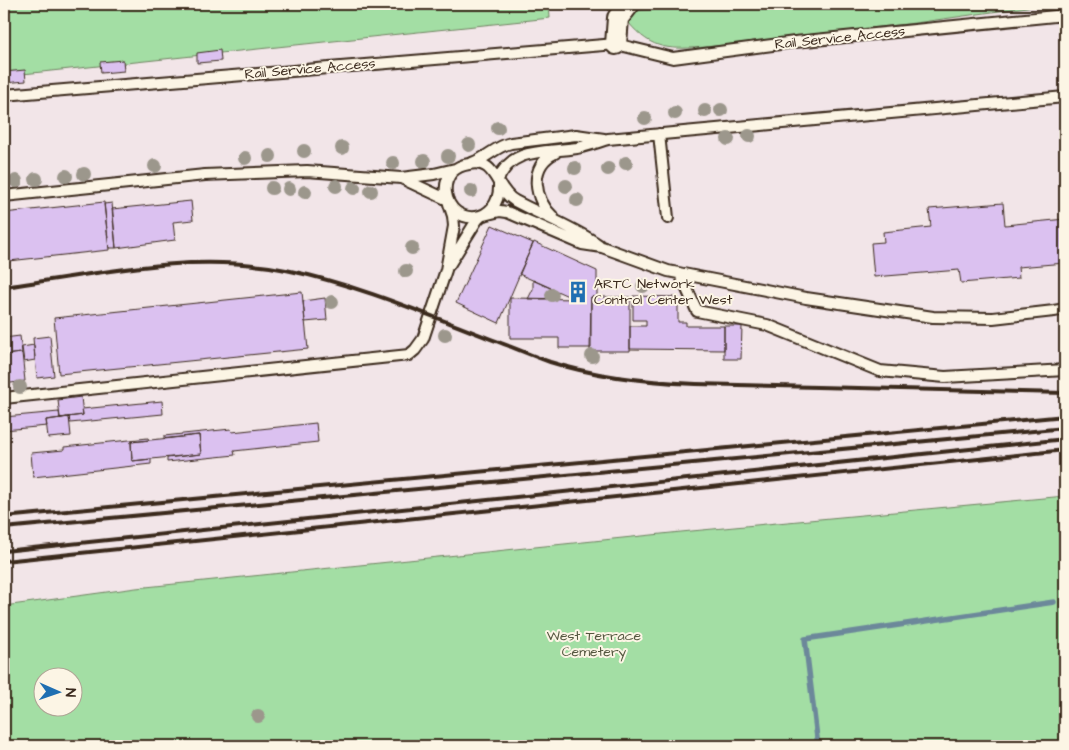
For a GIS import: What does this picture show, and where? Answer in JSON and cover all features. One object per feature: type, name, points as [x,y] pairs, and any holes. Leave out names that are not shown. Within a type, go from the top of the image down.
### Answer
[{"type":"street","points":[[616,44],[618,18],[629,4]]},
{"type":"lane","name":"Rail Service Access","points":[[4,95],[616,44],[673,58],[795,42],[1065,15]]},
{"type":"lane","points":[[446,270],[477,220],[492,210],[497,202],[500,194],[499,182],[502,170],[519,156],[580,148],[608,139],[1065,97]]},
{"type":"lane","points":[[659,134],[668,218]]},
{"type":"lane","points":[[4,196],[205,175],[307,171],[401,178],[455,169],[480,160],[502,145],[511,143],[576,135],[608,139]]},
{"type":"lane","points":[[561,150],[552,154],[541,164],[536,180],[539,198],[544,208],[563,224]]},
{"type":"lane","points":[[472,163],[485,166],[490,170],[503,191],[513,200],[585,235],[602,247],[634,260],[680,274],[806,298],[933,316],[993,318],[1065,308]]},
{"type":"lane","points":[[4,398],[408,355],[415,350],[424,338],[446,270],[454,216],[448,202],[446,183],[455,169]]},
{"type":"lane","points":[[401,178],[448,202],[455,211],[463,215],[472,217],[500,211],[507,212],[582,244],[602,247]]},
{"type":"lane","points":[[680,274],[696,311],[767,325],[880,371],[946,377],[1065,370]]},
{"type":"green space","points":[[4,4],[549,4],[550,18],[4,76]]},
{"type":"green space","points":[[737,4],[1048,4],[915,23],[694,48],[673,48],[654,44],[637,32],[628,22],[633,11]]},
{"type":"green space","name":"West Terrace Cemetery","points":[[1065,496],[1065,746],[4,746],[4,606],[136,588],[681,532]]},
{"type":"building","points":[[220,50],[221,61],[197,63],[197,53]]},
{"type":"building","points":[[123,60],[124,71],[101,73],[100,62]]},
{"type":"building","points":[[25,70],[26,81],[4,83],[4,72]]},
{"type":"building","points":[[191,201],[193,220],[173,222],[175,240],[116,248],[112,209]]},
{"type":"building","points":[[104,202],[109,250],[9,261],[4,213]]},
{"type":"building","points":[[112,203],[116,248],[109,248],[104,204]]},
{"type":"building","points":[[1003,203],[1005,225],[1065,219],[1065,263],[1018,267],[1019,278],[961,283],[959,270],[874,277],[871,243],[884,242],[883,232],[931,227],[929,209]]},
{"type":"building","points":[[4,215],[9,259],[4,259]]},
{"type":"building","points":[[492,225],[533,243],[499,323],[456,303]]},
{"type":"building","name":"ARTC Network Control Center West","points":[[534,242],[597,271],[597,297],[591,297],[591,348],[559,348],[559,338],[510,338],[510,298],[579,299],[579,296],[568,296],[519,274]]},
{"type":"building","points":[[533,280],[551,288],[547,293],[547,299],[528,299],[533,289]]},
{"type":"building","points":[[302,292],[308,349],[59,374],[54,318]]},
{"type":"building","points":[[633,296],[678,297],[678,322],[686,322],[686,326],[724,326],[724,350],[630,349],[630,326],[646,326],[646,320],[633,320]]},
{"type":"building","points":[[591,297],[630,297],[630,351],[590,351]]},
{"type":"building","points":[[325,298],[327,320],[305,322],[303,301]]},
{"type":"building","points":[[724,326],[742,326],[741,359],[724,359]]},
{"type":"building","points":[[20,336],[22,353],[4,355],[4,338]]},
{"type":"building","points":[[50,336],[54,376],[37,378],[33,338]]},
{"type":"building","points":[[34,345],[35,360],[24,362],[22,347]]},
{"type":"building","points":[[22,353],[25,381],[4,384],[4,355]]},
{"type":"building","points":[[81,397],[83,415],[60,418],[58,400]]},
{"type":"building","points":[[162,401],[163,414],[70,423],[69,417],[46,420],[47,426],[4,430],[4,417],[59,412],[60,418],[83,415],[82,409]]},
{"type":"building","points":[[69,417],[71,436],[48,438],[46,420]]},
{"type":"building","points":[[316,423],[318,442],[234,451],[235,455],[167,462],[167,458],[201,454],[199,435],[164,439],[164,436],[231,429],[232,432]]},
{"type":"building","points":[[199,435],[201,454],[132,461],[131,442]]},
{"type":"building","points":[[148,438],[149,440],[131,442],[132,461],[151,459],[151,464],[33,477],[31,453],[64,450],[64,447]]},
{"type":"waterway","points":[[818,746],[805,639],[1054,602]]},
{"type":"railway","points":[[4,287],[145,266],[215,263],[251,265],[286,270],[341,284],[395,302],[550,362],[604,375],[659,382],[696,384],[1065,393]]},
{"type":"railway","points":[[4,517],[1065,416]]},
{"type":"railway","points":[[4,528],[1065,428]]},
{"type":"railway","points":[[4,551],[1065,439]]},
{"type":"railway","points":[[4,561],[1065,450]]},
{"type":"place","name":"ARTC Network Control Center West","points":[[578,292]]}]
